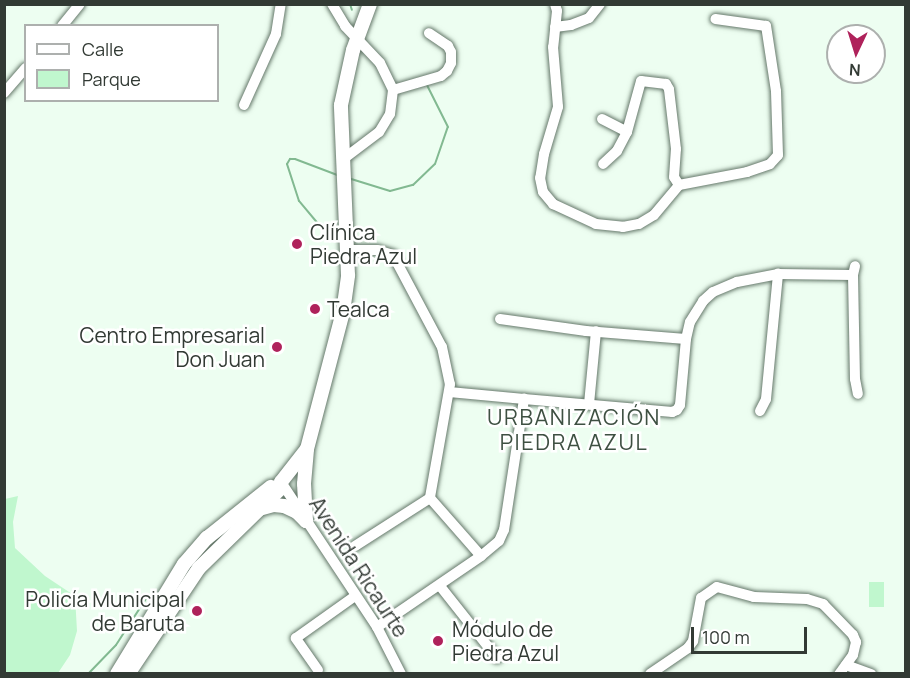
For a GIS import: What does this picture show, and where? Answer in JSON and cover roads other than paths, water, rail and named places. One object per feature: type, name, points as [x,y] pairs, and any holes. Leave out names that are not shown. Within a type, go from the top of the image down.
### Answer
[{"type":"main road","points":[[306,521],[304,484],[307,449],[343,312],[348,250],[341,105],[357,38],[370,4]]},
{"type":"main road","points":[[117,674],[165,591],[191,556],[236,514],[274,484],[281,482],[298,464],[307,449]]},
{"type":"main road","points":[[129,674],[199,568],[281,488],[281,482]]},
{"type":"main road","points":[[256,511],[284,506],[306,521]]},
{"type":"street","points":[[64,24],[80,4]]},
{"type":"street","points":[[243,105],[276,34],[281,4]]},
{"type":"street","points":[[332,4],[345,26],[380,63],[393,90],[390,114],[379,132],[342,160]]},
{"type":"street","points":[[555,4],[552,47],[558,107],[544,154],[540,178],[543,192],[553,204],[567,212],[596,224],[623,227],[639,224],[654,215],[679,185],[747,172],[770,164],[778,155],[776,91],[766,26],[715,19]]},
{"type":"street","points":[[555,27],[571,25],[589,18],[600,4]]},
{"type":"street","points":[[393,90],[441,76],[447,71],[451,63],[452,52],[448,46],[429,33]]},
{"type":"street","points":[[4,93],[24,70]]},
{"type":"street","points":[[603,164],[617,151],[627,132],[641,81],[666,84],[669,88],[674,119],[675,177],[679,185]]},
{"type":"street","points":[[602,119],[627,132]]},
{"type":"street","points":[[348,250],[387,251],[397,261],[442,347],[449,374],[449,392],[430,498],[356,546]]},
{"type":"street","points":[[449,392],[672,412],[680,405],[686,339],[695,310],[713,292],[737,282],[778,274],[854,271],[855,379],[858,393]]},
{"type":"street","points":[[760,411],[766,399],[778,274]]},
{"type":"street","points":[[500,319],[686,339]]},
{"type":"street","points":[[589,404],[597,331]]},
{"type":"street","points":[[377,627],[440,586],[499,541],[504,530],[524,399]]},
{"type":"street","name":"Avenida Ricaurte","points":[[281,482],[377,627],[400,674]]},
{"type":"street","points":[[430,498],[481,556]]},
{"type":"street","points":[[440,586],[496,658]]},
{"type":"street","points":[[650,674],[688,648],[693,641],[701,598],[717,586],[754,597],[819,602],[854,634],[855,649],[842,669],[871,674]]},
{"type":"street","points":[[318,670],[296,638],[355,596]]},
{"type":"waterway","points":[[350,4],[352,10]]},
{"type":"waterway","points":[[348,178],[390,191],[413,185],[435,164],[448,127],[426,83]]},
{"type":"waterway","points":[[320,226],[299,201],[287,164],[290,159],[295,159],[340,176]]},
{"type":"waterway","points":[[88,674],[116,645],[147,597]]},
{"type":"place","name":"Clínica Piedra Azul","points":[[297,244]]},
{"type":"place","name":"Tealca","points":[[315,309]]},
{"type":"place","name":"Centro Empresarial Don Juan","points":[[277,347]]},
{"type":"place","name":"Policía Municipal de Baruta","points":[[197,611]]},
{"type":"place","name":"Módulo de Piedra Azul","points":[[438,641]]},
{"type":"district","name":"URBANIZACIÓN PIEDRA AZUL","points":[[574,430]]}]
